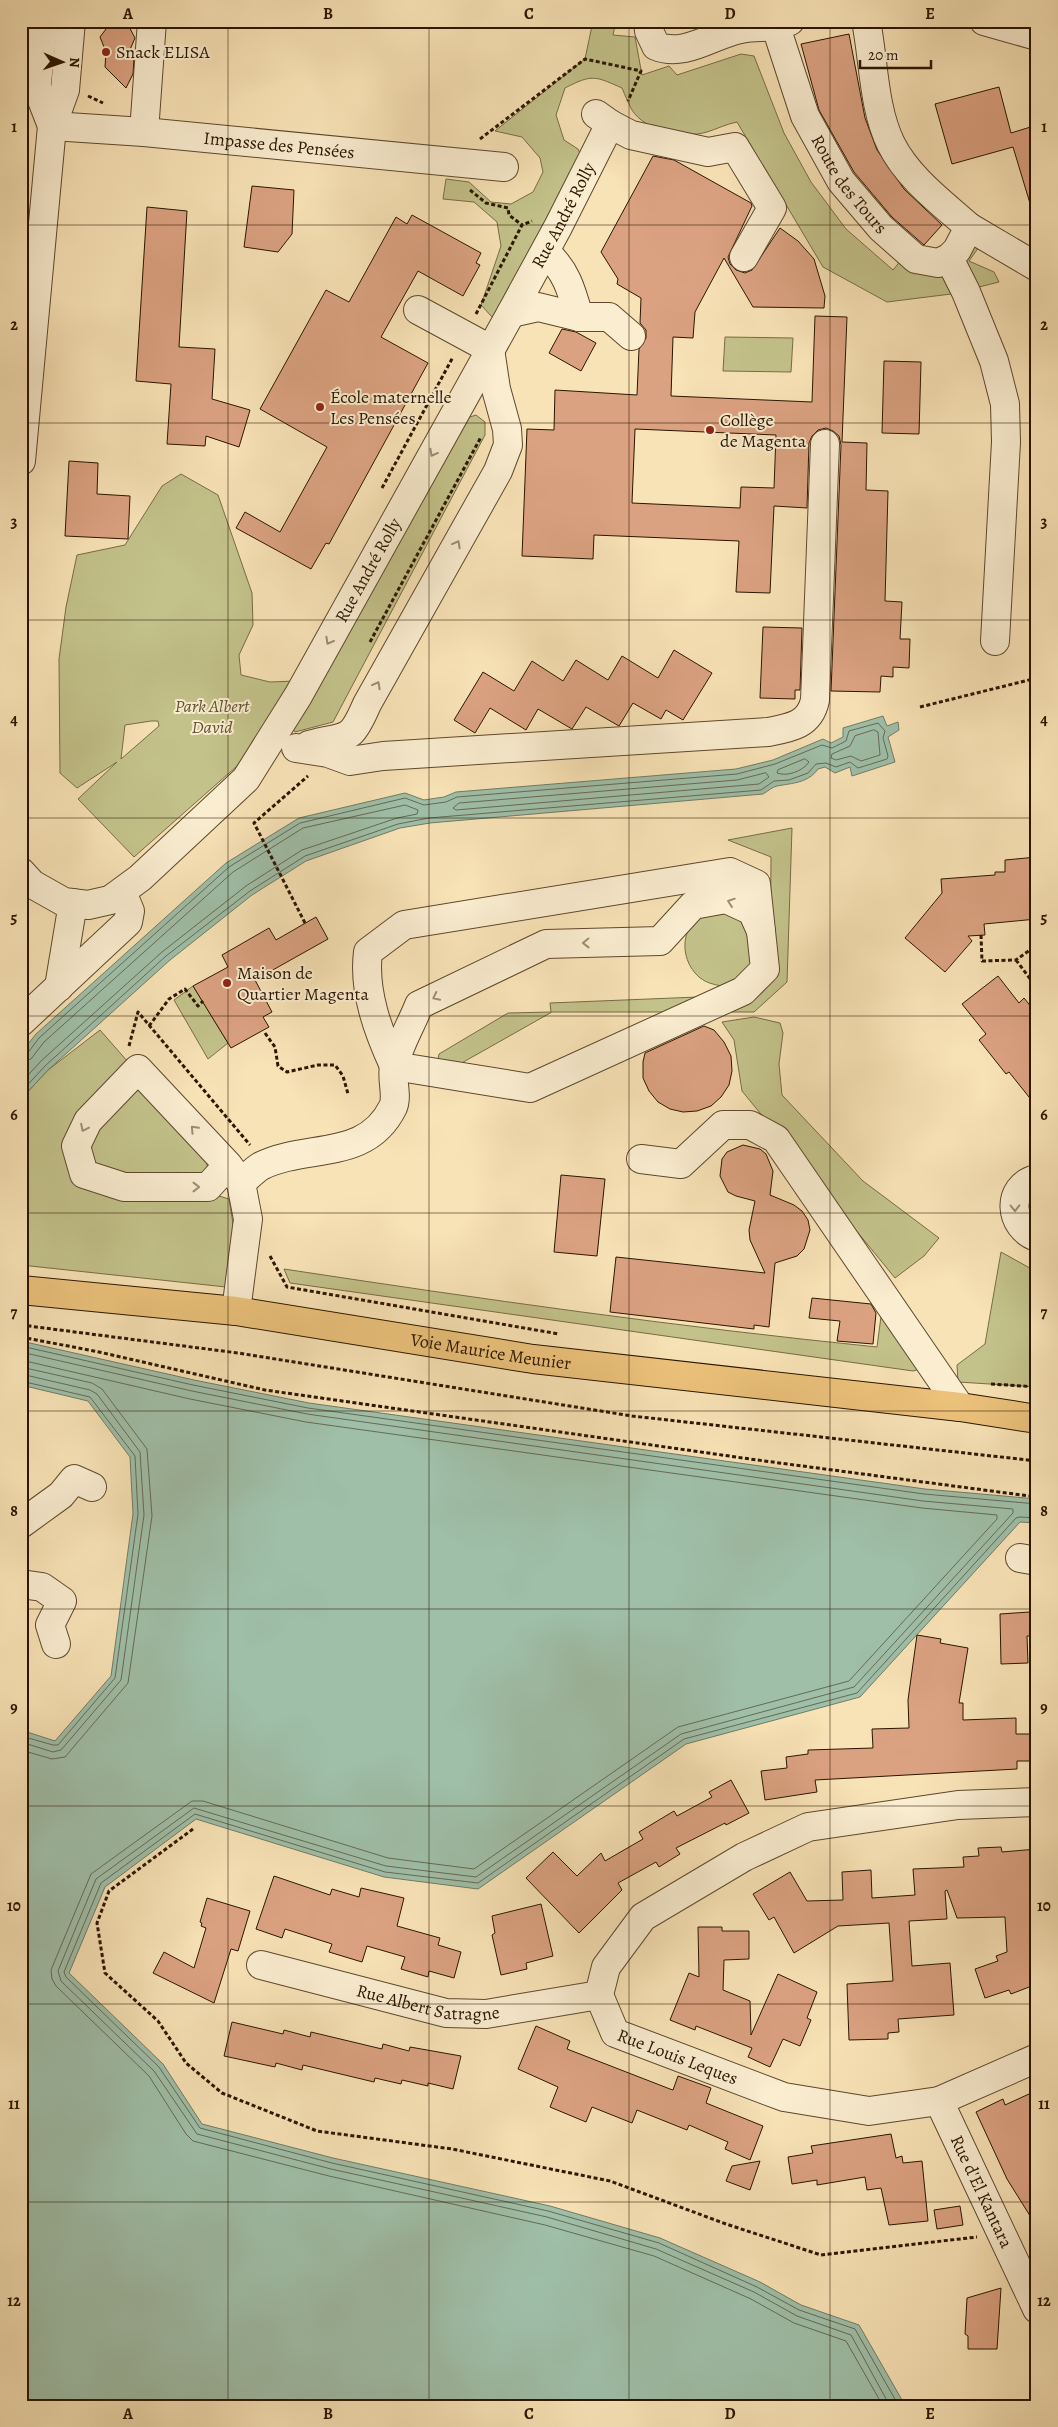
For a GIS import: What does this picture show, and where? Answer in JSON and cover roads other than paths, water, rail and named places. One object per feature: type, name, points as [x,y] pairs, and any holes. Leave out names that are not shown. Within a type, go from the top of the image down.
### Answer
[{"type":"main road","name":"Voie Maurice Meunier","points":[[21,1290],[236,1311],[533,1359],[960,1407],[1037,1419]]},
{"type":"main road","name":"Voie Maurice Meunier","points":[[960,1407],[1037,1412]]},
{"type":"street","points":[[37,83],[44,21]]},
{"type":"street","points":[[144,132],[152,21]]},
{"type":"street","name":"Route des Tours","points":[[648,21],[649,31],[656,46],[665,50],[688,48],[739,29],[783,24],[805,116],[841,181],[882,228],[908,254],[928,262],[938,263],[949,258]]},
{"type":"street","points":[[866,21],[876,91],[891,144],[915,178],[969,227],[1037,267]]},
{"type":"street","points":[[984,21],[1037,36]]},
{"type":"street","points":[[21,461],[52,126],[65,90],[69,26]]},
{"type":"street","points":[[21,54],[26,58],[37,83],[52,126]]},
{"type":"street","name":"Rue André Rolly","points":[[21,872],[32,884],[46,894],[64,902],[88,905],[110,900],[140,878],[246,778],[298,696],[545,252],[603,119],[630,135],[708,152],[735,147],[772,208],[744,257]]},
{"type":"street","name":"Impasse des Pensées","points":[[52,126],[144,132],[504,167]]},
{"type":"street","points":[[969,227],[965,238],[949,258],[966,292],[994,361],[1005,404],[1006,442],[995,641]]},
{"type":"street","points":[[545,252],[559,263],[572,292],[579,317]]},
{"type":"street","points":[[511,314],[538,308],[579,317],[609,316],[631,336]]},
{"type":"street","points":[[246,778],[296,748],[324,740],[345,738],[357,727],[503,460],[508,445],[507,429],[496,389],[490,349],[418,310]]},
{"type":"street","points":[[457,410],[474,400],[486,407],[503,460]]},
{"type":"street","points":[[296,748],[328,753],[350,761],[383,756],[768,732],[806,720],[813,710],[815,700],[825,444]]},
{"type":"street","points":[[362,716],[366,739],[383,756]]},
{"type":"street","points":[[730,872],[756,884],[763,934],[765,969],[743,990],[530,1088],[394,1066],[379,1032],[366,971],[368,952],[404,925],[730,872]]},
{"type":"street","points":[[21,1022],[128,922],[130,911],[122,892]]},
{"type":"street","points":[[236,1311],[248,1219],[234,1174],[138,1069],[88,1121],[76,1146],[84,1174],[124,1187],[208,1187],[234,1174],[290,1156],[356,1144],[373,1133],[385,1121],[394,1105],[394,1066],[419,1005],[546,944],[660,941],[692,905],[726,899],[752,911],[763,934]]},
{"type":"street","points":[[59,987],[73,903]]},
{"type":"street","points":[[641,1159],[681,1164],[723,1125],[750,1125],[776,1139],[960,1407]]},
{"type":"street","points":[[1037,1179],[1024,1185],[1017,1192],[1014,1211],[1022,1229],[1037,1237]]},
{"type":"street","points":[[21,1524],[61,1495],[74,1479],[92,1487]]},
{"type":"street","points":[[21,1584],[42,1587],[62,1601],[50,1626],[56,1644]]},
{"type":"street","points":[[599,1995],[606,1967],[643,1917],[744,1857],[808,1827],[958,1805],[1037,1802]]},
{"type":"street","name":"Rue Albert Satragne","points":[[261,1965],[446,2013],[486,2014],[599,1995]]},
{"type":"street","name":"Rue Louis Leques","points":[[599,1995],[615,2033],[784,2097],[869,2111],[939,2101],[1037,2058]]},
{"type":"street","name":"Rue d'El Kantara","points":[[939,2101],[1037,2309]]},
{"type":"water","points":[[883,716],[887,726],[898,722],[899,730],[888,737],[895,762],[852,776],[850,767],[835,773],[825,767],[818,769],[805,780],[772,788],[763,794],[430,823],[400,828],[306,861],[252,895],[170,960],[48,1070],[21,1099],[21,1053],[36,1034],[226,863],[299,818],[405,793],[424,800],[444,797],[456,792],[736,769],[773,760],[823,739],[831,743],[843,737],[843,728]]},
{"type":"water","points":[[21,1341],[194,1380],[309,1403],[925,1489],[1037,1499],[1037,1523],[1020,1522],[860,1697],[686,1744],[478,1889],[384,1877],[196,1819],[105,1887],[69,1973],[163,2064],[202,2124],[333,2158],[550,2206],[660,2238],[760,2282],[801,2305],[859,2325],[902,2400],[902,2406],[21,2406],[21,1730],[55,1741],[111,1676],[133,1514],[130,1457],[88,1401],[21,1385]]},
{"type":"place","name":"Snack ELISA","points":[[106,52]]},
{"type":"place","name":"École maternelle Les Pensées","points":[[320,407]]},
{"type":"place","name":"Collège de Magenta","points":[[710,430]]},
{"type":"place","name":"Maison de Quartier Magenta","points":[[227,983]]},
{"type":"park label","name":"Park Albert David","points":[[212,716]]}]
